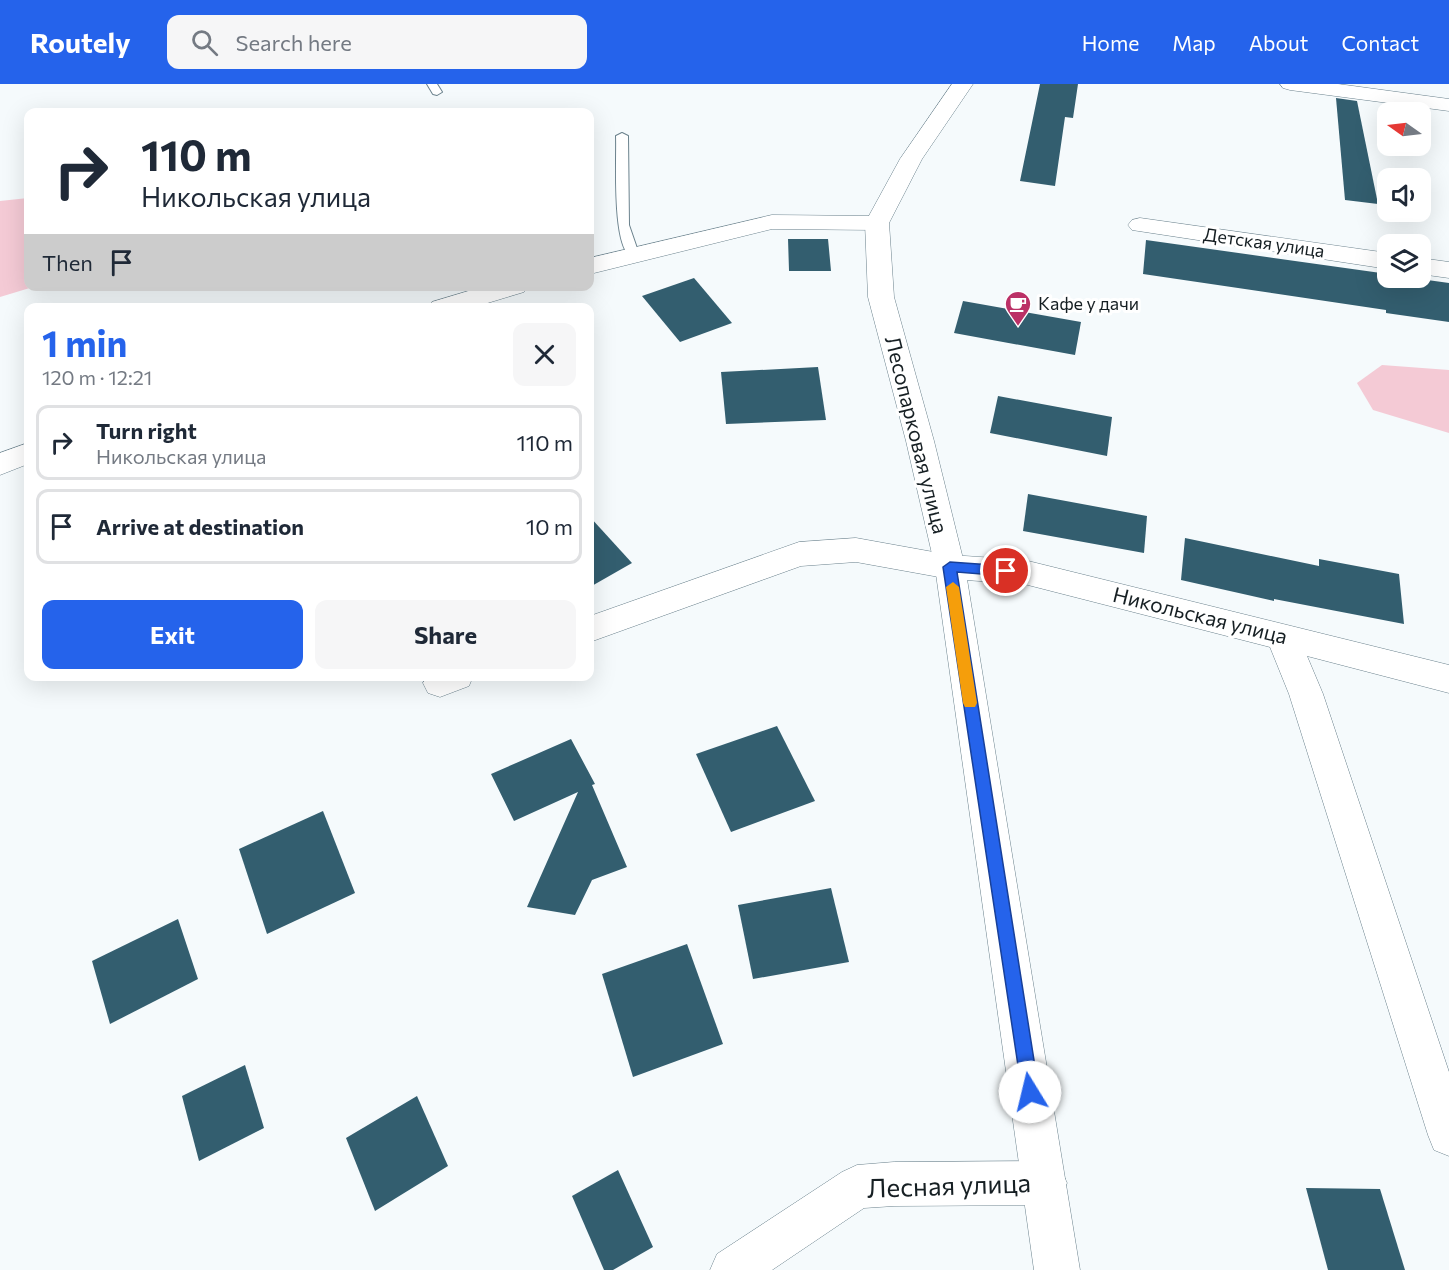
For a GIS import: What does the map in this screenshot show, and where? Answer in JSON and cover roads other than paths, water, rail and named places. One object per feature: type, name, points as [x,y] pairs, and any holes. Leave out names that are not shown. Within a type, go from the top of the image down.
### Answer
[{"type":"street","points":[[594,265],[772,222],[877,223],[911,159],[963,84]]},
{"type":"street","points":[[1290,84],[1449,105]]},
{"type":"street","name":"Лесопарковая улица","points":[[877,223],[881,297],[920,441],[950,567],[1057,1270]]},
{"type":"street","name":"Детская улица","points":[[1140,225],[1377,259]]},
{"type":"street","points":[[1431,268],[1449,270]]},
{"type":"street","points":[[458,303],[498,291]]},
{"type":"street","points":[[0,465],[24,455]]},
{"type":"street","name":"Никольская улица","points":[[594,628],[799,554],[856,550],[950,567],[1024,572],[1449,679]]},
{"type":"street","points":[[1282,636],[1306,694],[1449,1135]]},
{"type":"street","name":"Лесная улица","points":[[733,1270],[857,1187],[894,1184],[1045,1183]]},
{"type":"lane","points":[[622,135],[623,225],[633,254]]},
{"type":"place","name":"Кафе у дачи","points":[[1018,327]]}]
